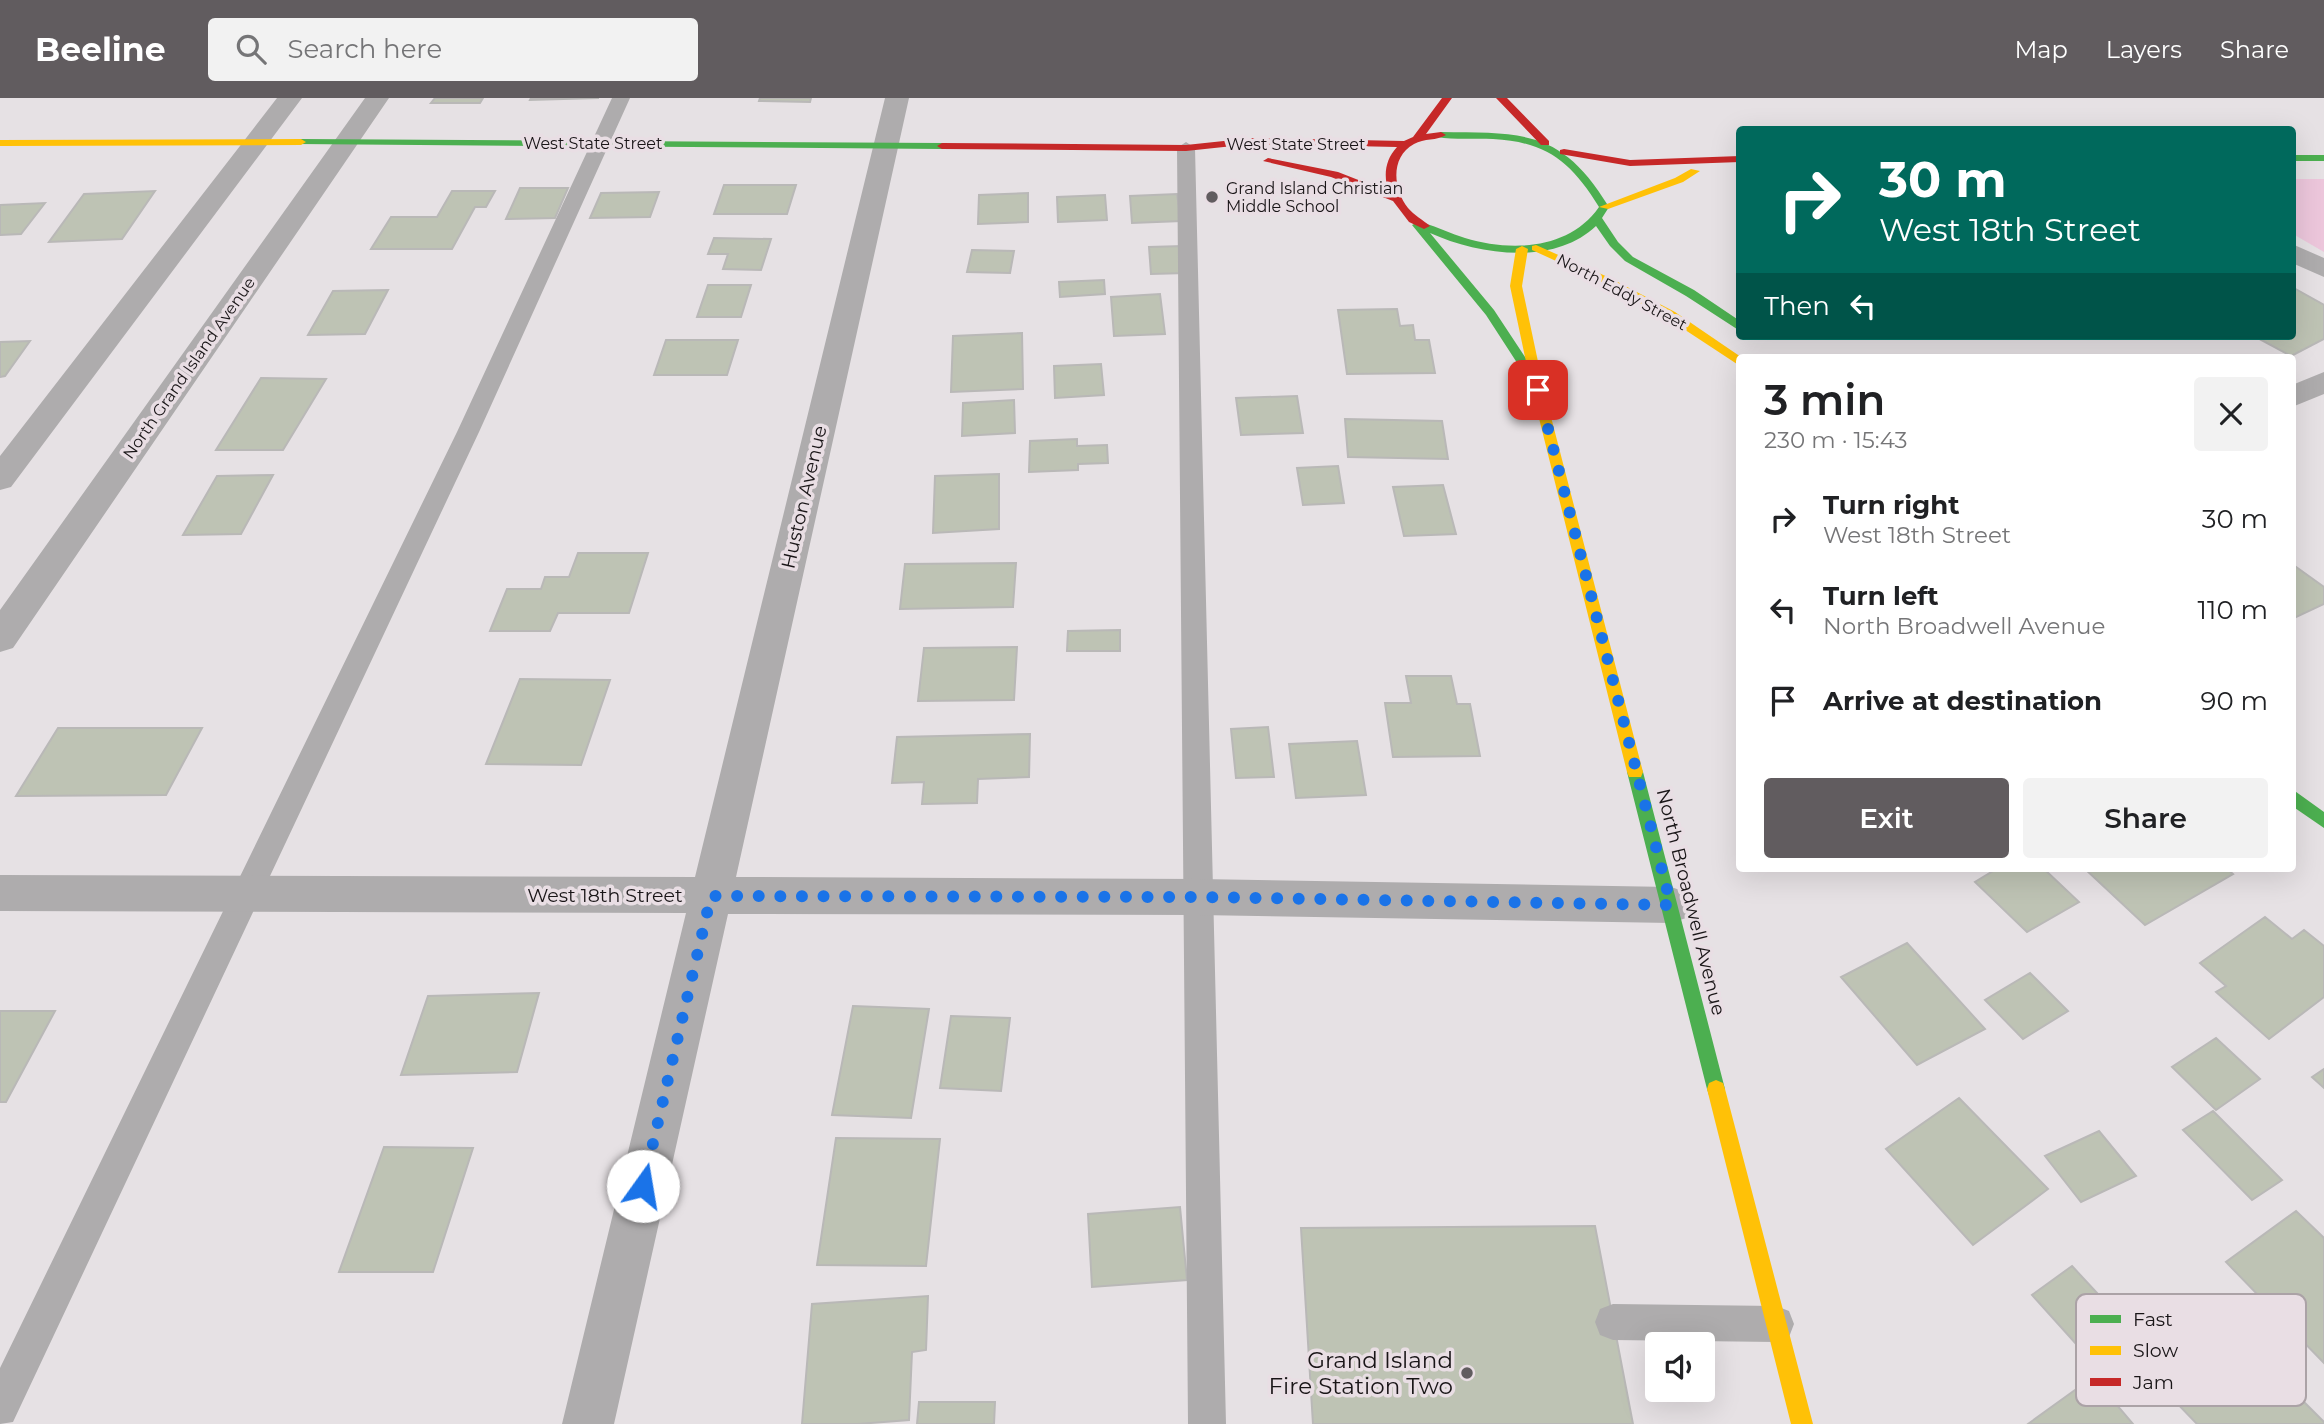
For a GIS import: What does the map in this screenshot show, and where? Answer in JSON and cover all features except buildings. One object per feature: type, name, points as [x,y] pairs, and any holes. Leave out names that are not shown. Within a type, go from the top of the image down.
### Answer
[{"type":"main road","points":[[1394,198],[1390,184],[1392,163],[1443,107],[1447,98]]},
{"type":"main road","points":[[1501,98],[1545,143],[1564,152],[1612,163],[1705,164],[1736,160]]},
{"type":"main road","name":"West State Street","points":[[0,143],[600,142],[1186,148],[1252,141],[1412,141],[1479,136],[1545,143]]},
{"type":"main road","name":"West State Street","points":[[1186,148],[1311,167],[1361,183],[1394,198]]},
{"type":"main road","name":"North Eddy Street","points":[[1564,152],[1583,170],[1596,188],[1601,214],[1614,244],[1629,259],[1690,293],[1736,324]]},
{"type":"main road","points":[[2296,158],[2324,159]]},
{"type":"main road","points":[[1416,223],[1462,242],[1529,249],[1577,235],[1601,214],[1679,180],[1705,164]]},
{"type":"main road","name":"North Broadwell Avenue","points":[[1394,198],[1517,349],[1538,390]]},
{"type":"main road","name":"North Broadwell Avenue","points":[[1529,249],[1515,279],[1538,390],[1801,1424]]},
{"type":"main road","name":"North Eddy Street","points":[[1529,249],[1606,280],[1671,315],[1736,359]]},
{"type":"main road","points":[[2296,799],[2324,821]]},
{"type":"street","points":[[0,479],[290,98]]},
{"type":"street","name":"North Grand Island Avenue","points":[[0,638],[377,98]]},
{"type":"street","name":"Huston Avenue","points":[[588,1424],[897,98]]},
{"type":"street","points":[[2296,254],[2324,269]]},
{"type":"street","points":[[2296,395],[2324,382]]},
{"type":"street","name":"West 18th Street","points":[[0,893],[1199,897],[1671,905]]},
{"type":"lane","points":[[0,1409],[468,432],[621,98]]},
{"type":"lane","points":[[1186,148],[1207,1424]]},
{"type":"lane","points":[[1613,1322],[1776,1324]]},
{"type":"shaded area","points":[[2296,179],[2324,179],[2324,252],[2296,236]]},
{"type":"traffic: fast","points":[[1424,226],[1484,246],[1528,249],[1569,239],[1590,226],[1604,207],[1589,182],[1555,151],[1516,138],[1441,135]]},
{"type":"traffic: fast","points":[[301,142],[942,146]]},
{"type":"traffic: fast","points":[[2296,158],[2324,158]]},
{"type":"traffic: fast","points":[[1598,220],[1614,244],[1629,259],[1690,293],[1736,324]]},
{"type":"traffic: fast","points":[[1418,225],[1490,313],[1527,369]]},
{"type":"traffic: fast","points":[[1635,772],[1716,1089]]},
{"type":"traffic: fast","points":[[2296,799],[2324,821]]},
{"type":"traffic: slow","points":[[0,143],[301,142]]},
{"type":"traffic: slow","points":[[1604,207],[1679,180],[1695,171]]},
{"type":"traffic: slow","points":[[1536,248],[1606,280],[1671,315],[1736,359]]},
{"type":"traffic: slow","points":[[1522,249],[1516,286],[1538,390],[1635,772]]},
{"type":"traffic: slow","points":[[1716,1089],[1802,1424]]},
{"type":"traffic: jam","points":[[1417,139],[1447,98]]},
{"type":"traffic: jam","points":[[1501,98],[1545,143]]},
{"type":"traffic: jam","points":[[1424,226],[1413,219],[1397,199],[1390,174],[1392,162],[1398,151],[1409,142],[1441,135]]},
{"type":"traffic: jam","points":[[942,146],[1186,148],[1252,141],[1406,144]]},
{"type":"traffic: jam","points":[[1564,152],[1630,163],[1736,159]]},
{"type":"traffic: jam","points":[[1268,161],[1334,174],[1394,198]]},
{"type":"place","name":"Grand Island Christian Middle School","points":[[1212,197]]},
{"type":"place","name":"Grand Island Fire Station Two","points":[[1467,1373]]},
{"type":"route","points":[[643,1186],[711,896],[1199,897],[1671,905],[1538,390]]}]
